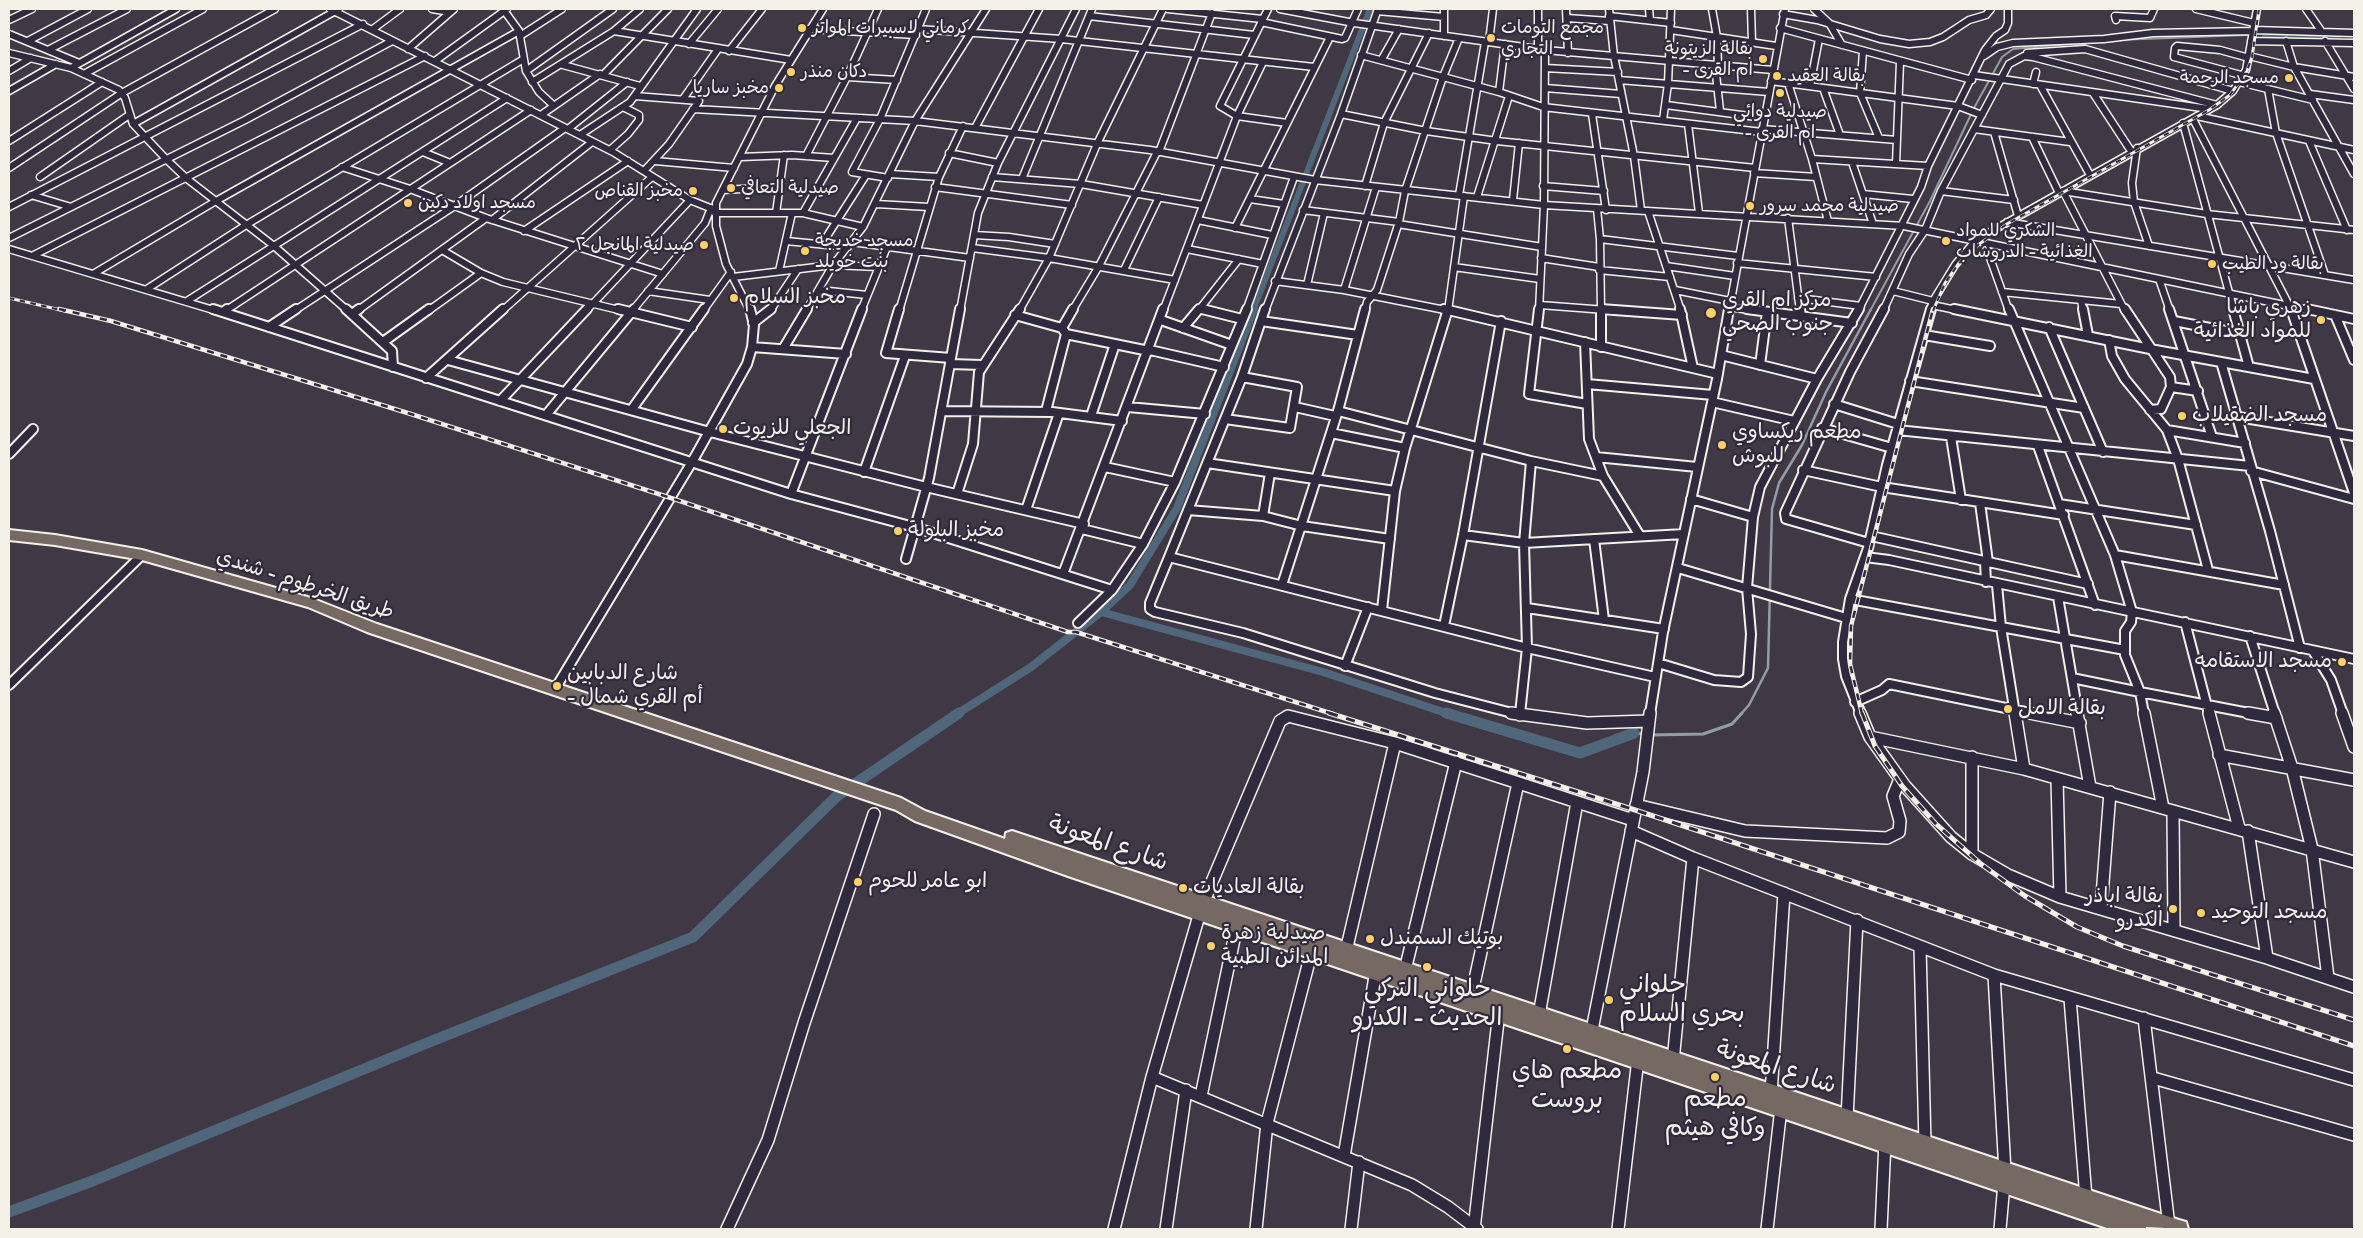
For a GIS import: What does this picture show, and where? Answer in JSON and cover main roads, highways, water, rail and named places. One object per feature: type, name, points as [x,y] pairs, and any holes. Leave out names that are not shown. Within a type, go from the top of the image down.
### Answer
[{"type":"highway","name":"طريق الخرطوم - شندي","points":[[9,535],[55,540],[142,555],[311,603],[372,628],[554,689]]},
{"type":"highway","name":"شارع المعونة","points":[[554,689],[866,794],[900,806],[920,816],[1068,869],[1202,907],[1405,970],[1539,1015],[1638,1059],[1885,1142],[1972,1166]]},
{"type":"highway","name":"شارع المعونة","points":[[1202,907],[1237,925],[1499,1012],[1674,1061],[1925,1144],[2101,1223],[2137,1229]]},
{"type":"highway","name":"شارع المعونة","points":[[2004,1178],[2086,1198],[2174,1227]]},
{"type":"waterway","points":[[1253,311],[1370,9]]},
{"type":"waterway","points":[[2117,40],[2247,35]]},
{"type":"waterway","points":[[2265,36],[2339,35]]},
{"type":"waterway","points":[[1870,311],[1930,201],[1974,108],[2002,57],[2013,49],[2081,43]]},
{"type":"waterway","points":[[1101,612],[1130,585],[1177,508],[1254,309]]},
{"type":"waterway","points":[[1741,714],[1749,705],[1768,668],[1772,509],[1779,483],[1802,445],[1826,392],[1871,309]]},
{"type":"waterway","points":[[957,714],[1031,667],[1101,612]]},
{"type":"waterway","points":[[1101,612],[1323,672],[1446,713]]},
{"type":"waterway","points":[[9,1212],[95,1180],[427,1043],[693,937],[837,796],[959,713]]},
{"type":"waterway","points":[[1446,713],[1580,753],[1634,733]]},
{"type":"waterway","points":[[1651,735],[1703,734],[1732,724],[1742,713]]},
{"type":"waterway","points":[[1634,733],[1646,734]]},
{"type":"railway","points":[[1933,311],[1945,283],[1959,263],[1978,245],[2007,224],[2209,110],[2230,95],[2247,71],[2252,57],[2259,9]]},
{"type":"railway","points":[[9,298],[65,311]]},
{"type":"railway","points":[[59,309],[111,321],[414,415],[671,498],[1068,632],[1076,632],[1333,714]]},
{"type":"railway","points":[[1862,714],[1850,664],[1851,626],[1933,309]]},
{"type":"railway","points":[[1329,713],[1635,810],[2354,1046]]},
{"type":"railway","points":[[1862,713],[1875,746],[1902,786],[1935,823],[1981,864],[2025,896],[2077,927],[2123,946],[2354,1020]]},
{"type":"place","name":"كرماني لاسبيرات المواتر","points":[[802,28]]},
{"type":"place","name":"مجمع التومات التجاري","points":[[1491,38]]},
{"type":"place","name":"بقالة الزيتونة - ام القرى","points":[[1763,59]]},
{"type":"place","name":"دكان منذر","points":[[791,72]]},
{"type":"place","name":"بقالة العقيد","points":[[1777,76]]},
{"type":"place","name":"مسجد الرحمة","points":[[2289,78]]},
{"type":"place","name":"مخبز ساريا","points":[[779,88]]},
{"type":"place","name":"صيدلية دوائي - ام القرى","points":[[1780,93]]},
{"type":"place","name":"صيدلية التعافي","points":[[731,188]]},
{"type":"place","name":"مخبز القناص","points":[[693,191]]},
{"type":"place","name":"مسجد اولاد دكين","points":[[408,203]]},
{"type":"place","name":"صيدلية محمد سرور","points":[[1750,206]]},
{"type":"place","name":"الشكري للمواد الغذائية - الدروشاب","points":[[1946,241]]},
{"type":"place","name":"صيدلية المانجل ٢","points":[[704,245]]},
{"type":"place","name":"مسجد خديجة بنت خويلد","points":[[805,251]]},
{"type":"place","name":"بقالة ود الطيب","points":[[2212,264]]},
{"type":"place","name":"مخبز السلام","points":[[734,298]]},
{"type":"place","name":"مركز ام القري جنوب الصحي","points":[[1711,313]]},
{"type":"place","name":"زهري باشا للمواد الغذائية","points":[[2321,320]]},
{"type":"place","name":"مسجد الضقيلاب","points":[[2182,416]]},
{"type":"place","name":"الجعلي للزيوت","points":[[723,429]]},
{"type":"place","name":"مطعم ريكساوي للبوش","points":[[1722,445]]},
{"type":"place","name":"مخبز البلولة","points":[[898,531]]},
{"type":"place","name":"مسجد الاستقامه","points":[[2342,662]]},
{"type":"place","name":"شارع الدبابين - أم القري شمال","points":[[557,686]]},
{"type":"place","name":"بقالة الامل","points":[[2008,709]]},
{"type":"place","name":"ابو عامر للحوم","points":[[858,882]]},
{"type":"place","name":"بقالة العاديات","points":[[1183,888]]},
{"type":"place","name":"بقالة اباذر الكدرو","points":[[2173,909]]},
{"type":"place","name":"مسجد التوحيد","points":[[2201,913]]},
{"type":"place","name":"بوتيك السمندل","points":[[1370,939]]},
{"type":"place","name":"صيدلية زهرة المدائن الطبية","points":[[1211,946]]},
{"type":"place","name":"حلواني التركي الحديث - الكدرو","points":[[1427,967]]},
{"type":"place","name":"حلواني بحري السلام","points":[[1609,1000]]},
{"type":"place","name":"مطعم هاي بروست","points":[[1567,1049]]},
{"type":"place","name":"مطعم وكافي هيثم","points":[[1715,1077]]}]
